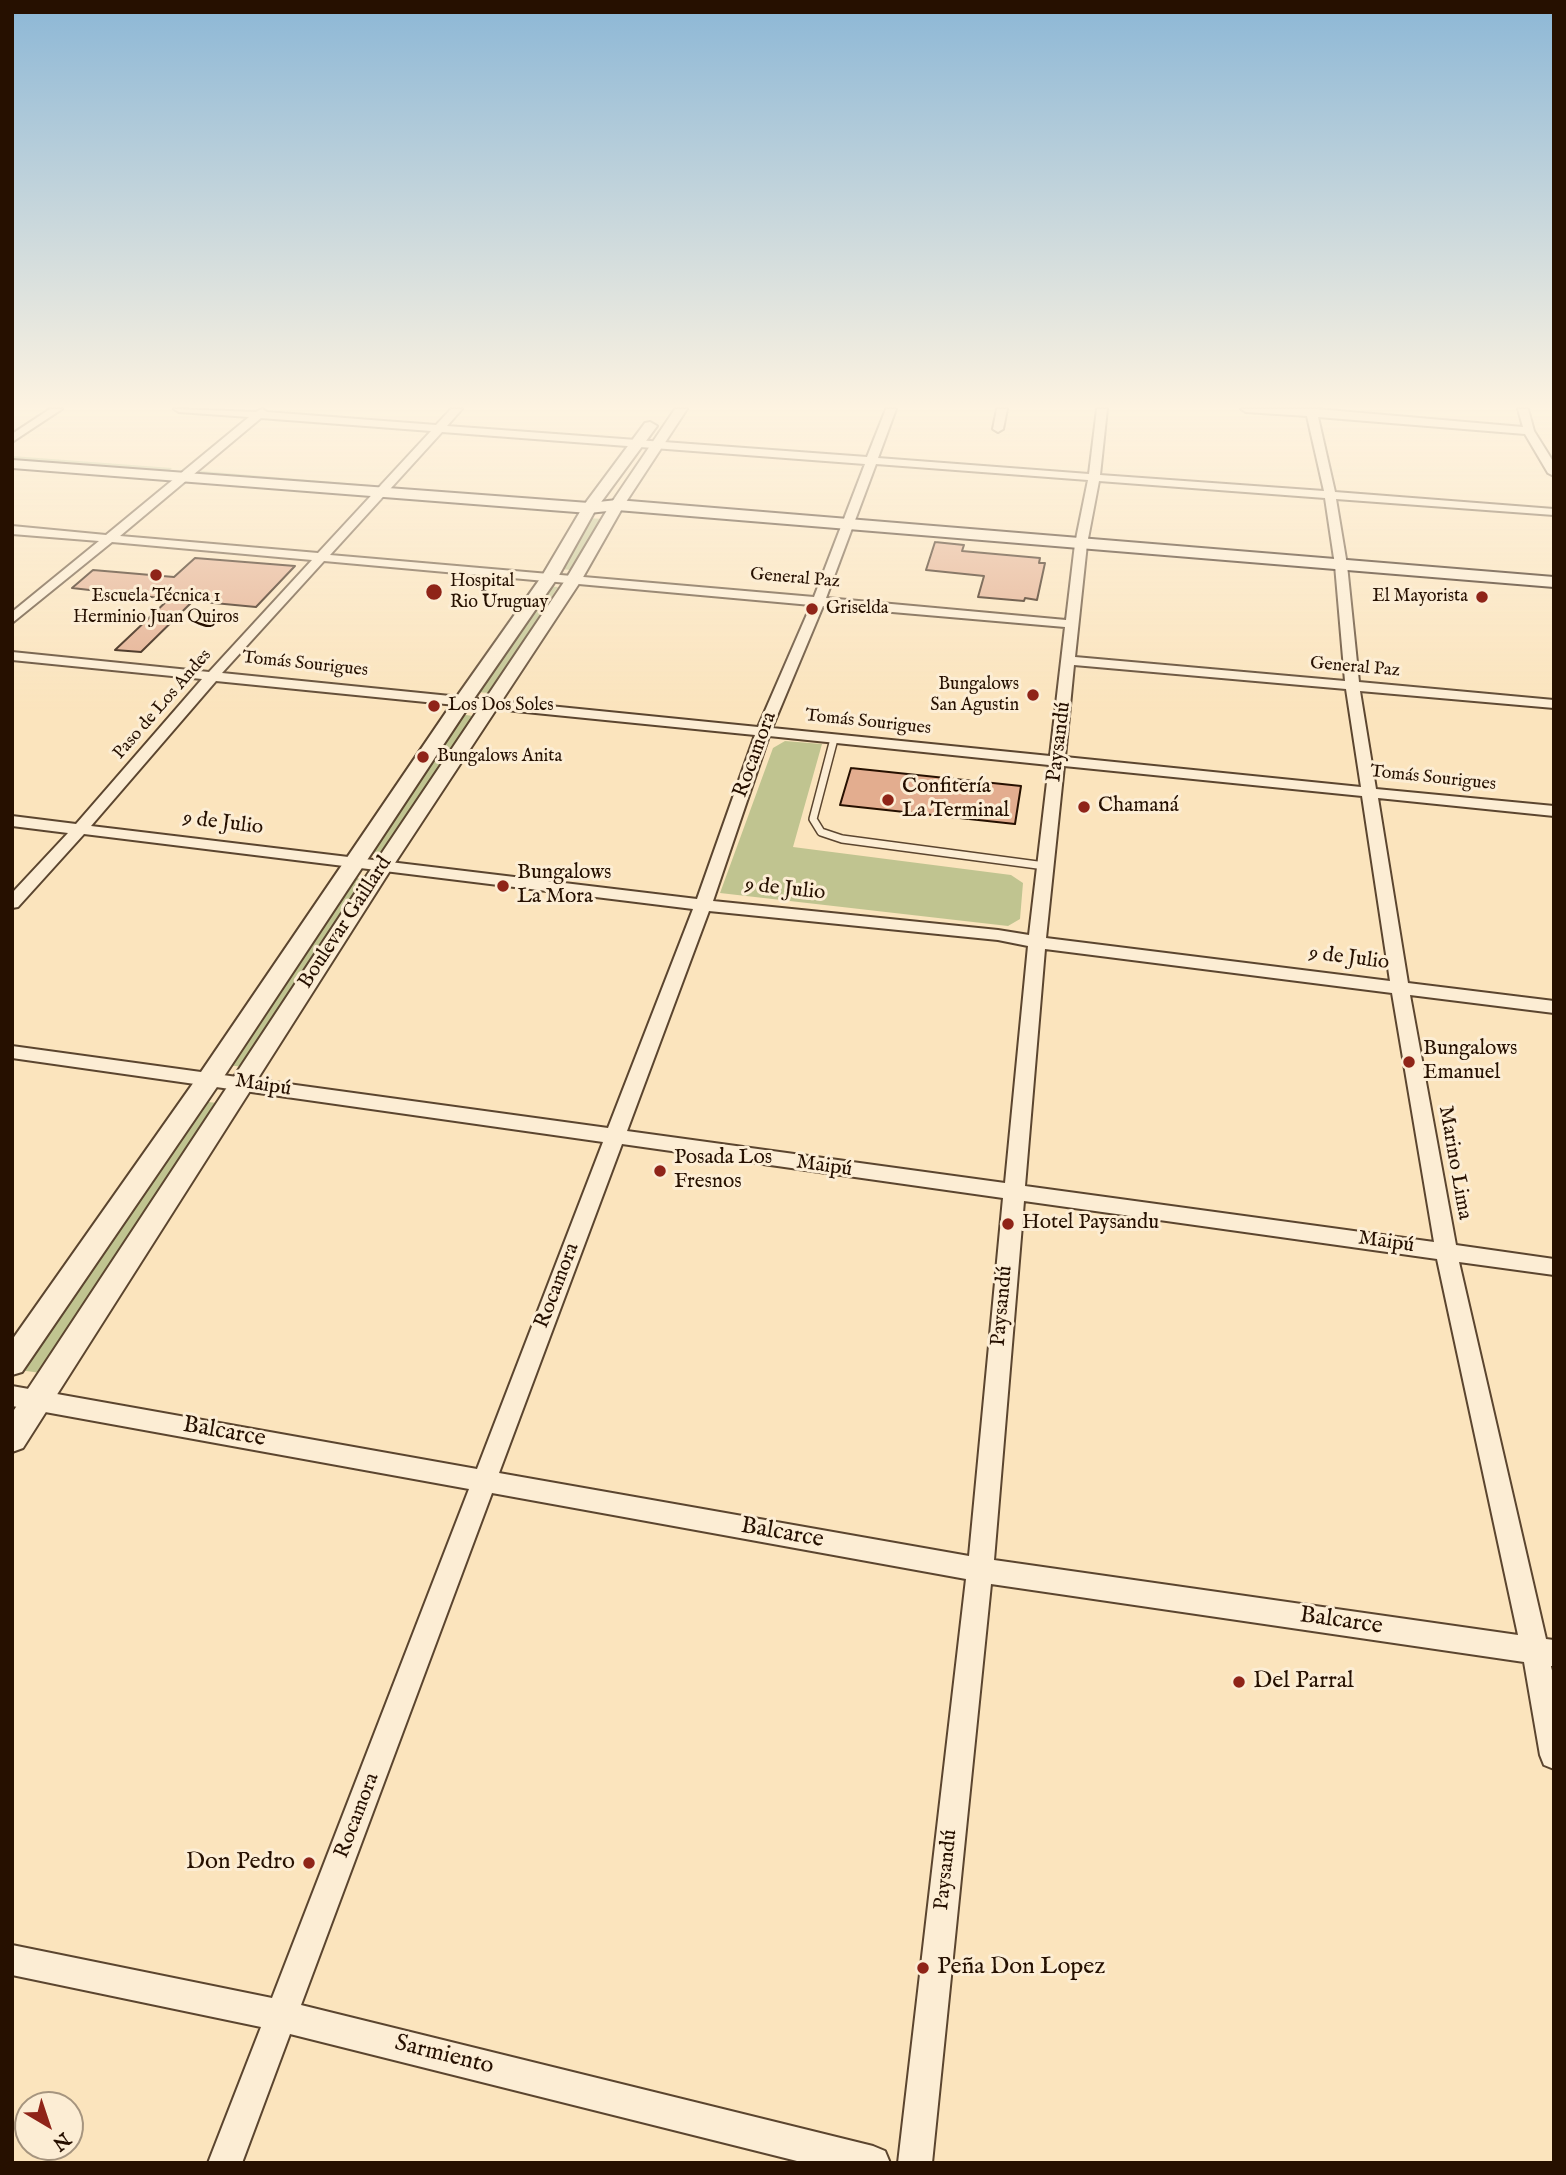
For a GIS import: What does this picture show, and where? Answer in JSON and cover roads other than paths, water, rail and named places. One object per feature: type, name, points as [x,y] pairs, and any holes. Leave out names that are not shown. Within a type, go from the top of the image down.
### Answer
[{"type":"main road","points":[[680,510],[1554,582]]},
{"type":"street","points":[[12,619],[143,510]]},
{"type":"street","name":"Paso de Los Andes","points":[[12,903],[362,510]]},
{"type":"street","name":"Boulevar Gaillard","points":[[12,1363],[210,1078],[462,702],[550,577],[589,510]]},
{"type":"street","name":"Boulevar Gaillard","points":[[12,1439],[25,1398],[242,1084],[574,579],[614,510]]},
{"type":"street","name":"Rocamora","points":[[225,2163],[703,905],[763,732],[818,600],[851,510]]},
{"type":"street","name":"Paysandú","points":[[915,2163],[980,1570],[1012,1194],[1037,942],[1081,544],[1088,510]]},
{"type":"street","name":"Marino Lima","points":[[1333,510],[1341,565],[1353,688],[1399,988],[1446,1251],[1544,1652],[1554,1755]]},
{"type":"street","points":[[1535,510],[1554,512]]},
{"type":"street","name":"General Paz","points":[[12,530],[1072,624]]},
{"type":"street","name":"Tomás Sourigues","points":[[12,656],[1554,811]]},
{"type":"street","name":"General Paz","points":[[1069,660],[1554,705]]},
{"type":"street","name":"9 de Julio","points":[[12,821],[703,905],[998,935],[1069,948],[1554,1007]]},
{"type":"street","name":"Maipú","points":[[12,1052],[1012,1194],[1554,1267]]},
{"type":"street","name":"Balcarce","points":[[25,1398],[980,1570],[1544,1652]]},
{"type":"street","name":"Sarmiento","points":[[12,1960],[282,2016],[873,2163]]},
{"type":"lane","points":[[834,739],[813,819],[821,832],[842,839],[1045,866]]},
{"type":"place","name":"Escuela Técnica 1 Herminio Juan Quiros","points":[[156,575]]},
{"type":"place","name":"Hospital Rio Uruguay","points":[[434,592]]},
{"type":"place","name":"El Mayorista","points":[[1482,597]]},
{"type":"place","name":"Griselda","points":[[812,609]]},
{"type":"place","name":"Bungalows San Agustin","points":[[1033,695]]},
{"type":"place","name":"Los Dos Soles","points":[[434,706]]},
{"type":"place","name":"Bungalows Anita","points":[[423,757]]},
{"type":"place","name":"Confitería La Terminal","points":[[888,800]]},
{"type":"place","name":"Chamaná","points":[[1084,807]]},
{"type":"place","name":"Bungalows La Mora","points":[[503,886]]},
{"type":"place","name":"Bungalows Emanuel","points":[[1409,1062]]},
{"type":"place","name":"Posada Los Fresnos","points":[[660,1171]]},
{"type":"place","name":"Hotel Paysandu","points":[[1008,1224]]},
{"type":"place","name":"Del Parral","points":[[1239,1682]]},
{"type":"place","name":"Don Pedro","points":[[309,1863]]},
{"type":"place","name":"Peña Don Lopez","points":[[923,1968]]}]
